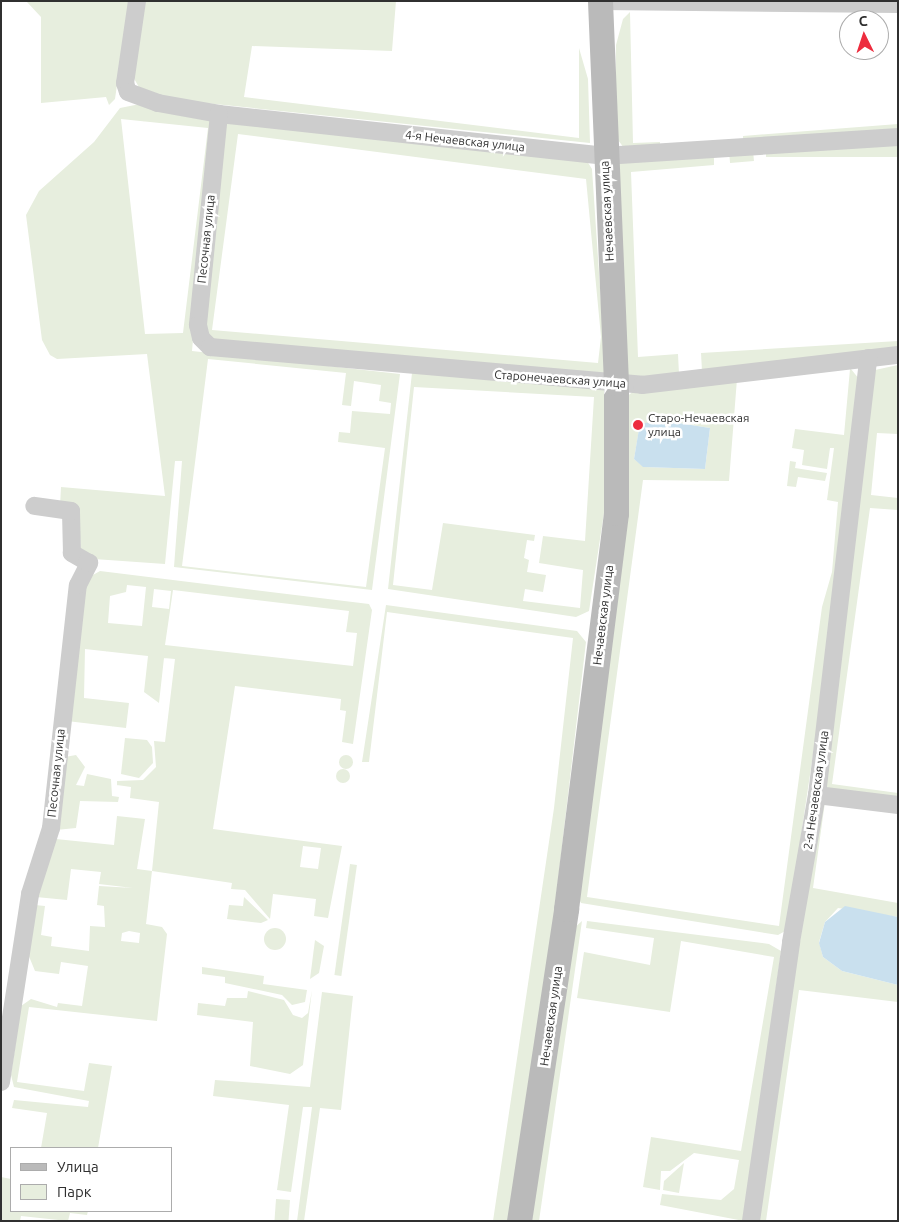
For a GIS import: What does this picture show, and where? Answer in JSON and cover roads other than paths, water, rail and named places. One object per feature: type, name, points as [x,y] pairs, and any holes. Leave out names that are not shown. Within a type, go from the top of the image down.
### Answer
[{"type":"street","name":"4-я Нечаевская улица","points":[[137,1],[126,74],[128,92],[158,103],[219,114],[604,156],[898,137]]},
{"type":"street","points":[[601,2],[898,4]]},
{"type":"street","name":"Нечаевская улица","points":[[519,1221],[566,909],[616,513],[616,384],[604,156],[601,2]]},
{"type":"street","name":"Песочная улица","points":[[219,114],[198,325],[204,343],[222,351]]},
{"type":"street","name":"Старонечаевская улица","points":[[222,351],[642,385],[898,355]]},
{"type":"street","name":"2-я Нечаевская улица","points":[[751,1221],[791,942],[817,795],[868,358]]},
{"type":"street","name":"Песочная улица","points":[[1,1082],[30,894],[51,828],[78,585],[90,563],[72,553],[70,511],[34,506]]},
{"type":"street","points":[[817,795],[898,806]]},
{"type":"water","points":[[672,422],[710,428],[705,469],[643,467],[634,459],[640,423]]},
{"type":"water","points":[[845,906],[898,917],[898,985],[842,971],[823,957],[819,943],[825,922]]},
{"type":"place","name":"Старо-Нечаевская улица","points":[[638,425]]}]
